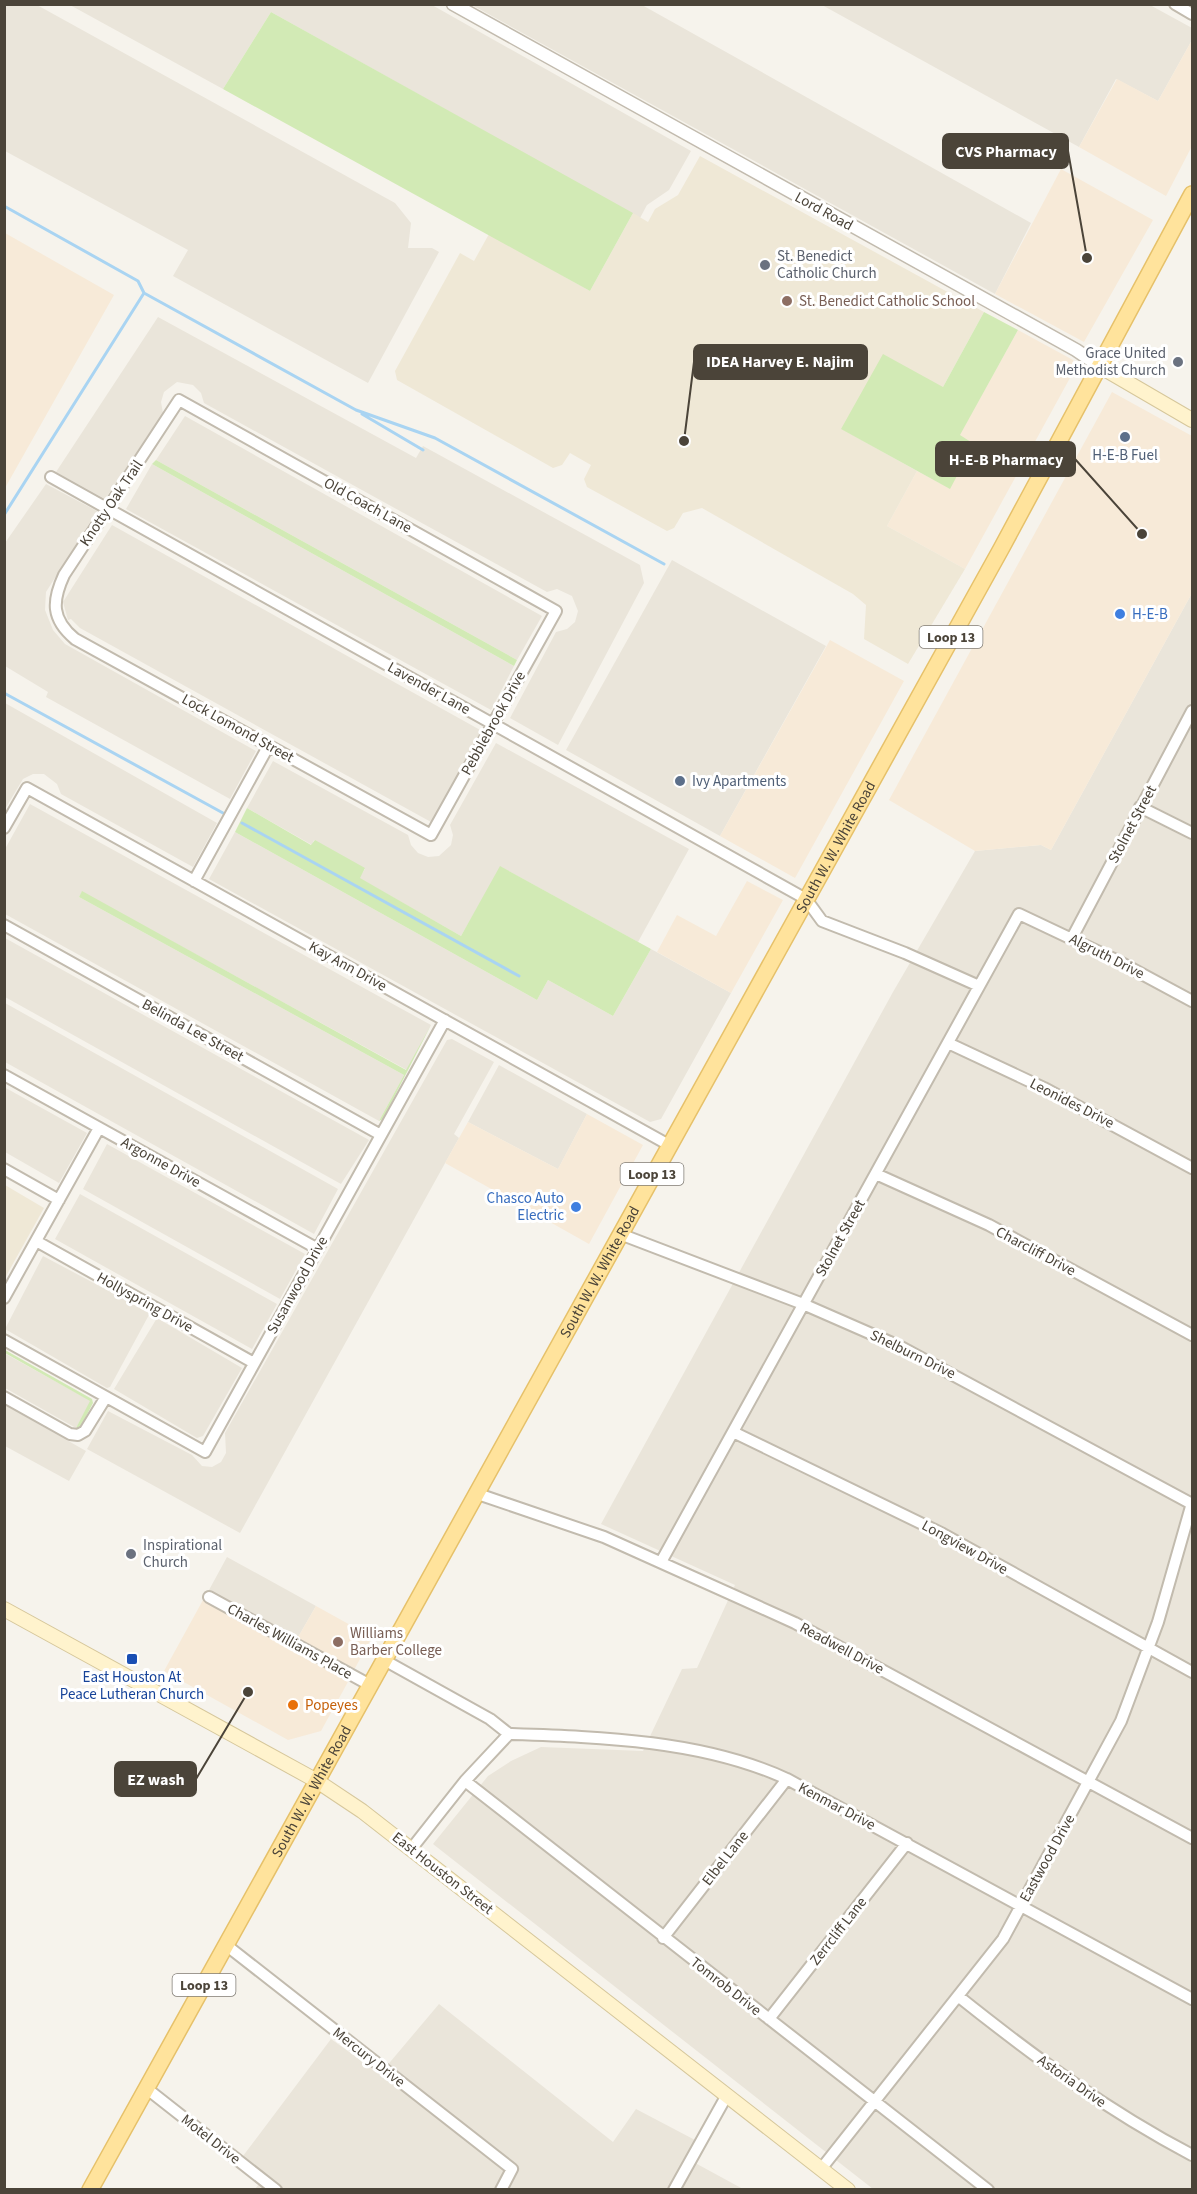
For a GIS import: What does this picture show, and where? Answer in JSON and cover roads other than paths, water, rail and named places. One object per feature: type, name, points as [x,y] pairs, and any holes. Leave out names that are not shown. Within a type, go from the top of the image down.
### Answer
[{"type":"main road","name":"South W. W. White Road","points":[[90,2190],[1190,204]]},
{"type":"main road","name":"Lord Road","points":[[1101,367],[1192,420]]},
{"type":"main road","name":"East Houston Street","points":[[4,1609],[317,1781],[412,1848],[848,2190]]},
{"type":"street","name":"Lord Road","points":[[453,4],[1076,350],[1101,367]]},
{"type":"street","points":[[1175,4],[1192,14]]},
{"type":"street","name":"Knotty Oak Trail","points":[[56,610],[54,600],[64,575],[179,400]]},
{"type":"street","name":"Old Coach Lane","points":[[179,400],[556,611]]},
{"type":"street","name":"Lavender Lane","points":[[51,477],[806,899]]},
{"type":"street","name":"Lock Lomond Street","points":[[56,610],[67,632],[75,639],[431,835]]},
{"type":"street","name":"Pebblebrook Drive","points":[[431,835],[556,611]]},
{"type":"street","name":"Stolnet Street","points":[[1072,938],[1192,711]]},
{"type":"street","points":[[194,880],[269,745]]},
{"type":"street","name":"Kay Ann Drive","points":[[4,828],[27,788],[669,1145]]},
{"type":"street","points":[[1140,807],[1192,833]]},
{"type":"street","points":[[806,899],[822,921],[905,953],[979,986]]},
{"type":"street","name":"Stolnet Street","points":[[661,1562],[1019,914]]},
{"type":"street","name":"Algruth Drive","points":[[1019,914],[1072,938],[1192,1001]]},
{"type":"street","name":"Belinda Lee Street","points":[[4,925],[381,1135]]},
{"type":"street","name":"Susanwood Drive","points":[[4,1340],[205,1452],[445,1020]]},
{"type":"street","name":"Leonides Drive","points":[[948,1043],[1044,1088],[1192,1168]]},
{"type":"street","name":"Argonne Drive","points":[[4,1075],[318,1249]]},
{"type":"street","points":[[4,1298],[99,1128]]},
{"type":"street","points":[[4,1169],[59,1200]]},
{"type":"street","name":"Charcliff Drive","points":[[876,1174],[988,1225],[1192,1335]]},
{"type":"street","name":"Shelburn Drive","points":[[620,1234],[803,1304],[951,1372],[1192,1503]]},
{"type":"street","name":"Hollyspring Drive","points":[[36,1241],[254,1363]]},
{"type":"street","points":[[4,1397],[70,1434],[78,1435],[85,1431],[106,1396]]},
{"type":"street","name":"Longview Drive","points":[[733,1432],[943,1534],[1192,1672]]},
{"type":"street","name":"Readwell Drive","points":[[475,1492],[558,1520],[661,1562],[795,1623],[1192,1838]]},
{"type":"street","name":"Eastwood Drive","points":[[821,2169],[995,1951],[1021,1906],[1121,1721],[1149,1648],[1192,1503]]},
{"type":"street","name":"Charles Williams Place","points":[[209,1597],[370,1685]]},
{"type":"street","points":[[384,1660],[490,1719],[509,1734],[465,1781],[412,1848]]},
{"type":"street","name":"Kenmar Drive","points":[[509,1734],[570,1736],[708,1752],[744,1761],[787,1779],[1192,1999]]},
{"type":"street","name":"Elbel Lane","points":[[663,1938],[787,1779]]},
{"type":"street","name":"Tomrob Drive","points":[[465,1781],[988,2190]]},
{"type":"street","name":"Zerrcliff Lane","points":[[769,2019],[907,1843]]},
{"type":"street","name":"Mercury Drive","points":[[226,1945],[512,2169],[501,2190]]},
{"type":"street","name":"Astoria Drive","points":[[958,1996],[1072,2083],[1147,2131],[1192,2155]]},
{"type":"street","name":"Motel Drive","points":[[146,2088],[276,2190]]},
{"type":"street","points":[[674,2190],[727,2095]]},
{"type":"waterway","points":[[4,206],[138,281],[144,293],[4,515]]},
{"type":"waterway","points":[[144,293],[356,410],[435,438],[664,564]]},
{"type":"waterway","points":[[362,414],[423,450]]},
{"type":"waterway","points":[[4,693],[223,813]]},
{"type":"waterway","points":[[242,823],[519,976]]},
{"type":"place","name":"CVS Pharmacy","points":[[1087,258]]},
{"type":"place","name":"St. Benedict Catholic Church","points":[[765,265]]},
{"type":"place","name":"St. Benedict Catholic School","points":[[787,301]]},
{"type":"place","name":"Grace United Methodist Church","points":[[1178,362]]},
{"type":"place","name":"H-E-B Fuel","points":[[1125,437]]},
{"type":"place","name":"IDEA Harvey E. Najim","points":[[684,441]]},
{"type":"place","name":"H-E-B Pharmacy","points":[[1142,534]]},
{"type":"place","name":"H-E-B","points":[[1120,614]]},
{"type":"place","name":"Ivy Apartments","points":[[680,781]]},
{"type":"place","name":"Chasco Auto Electric","points":[[576,1207]]},
{"type":"place","name":"Inspirational Church","points":[[131,1554]]},
{"type":"place","name":"Williams Barber College","points":[[338,1642]]},
{"type":"place","name":"East Houston At Peace Lutheran Church","points":[[132,1659]]},
{"type":"place","name":"EZ wash","points":[[248,1692]]},
{"type":"place","name":"Popeyes","points":[[293,1705]]}]
